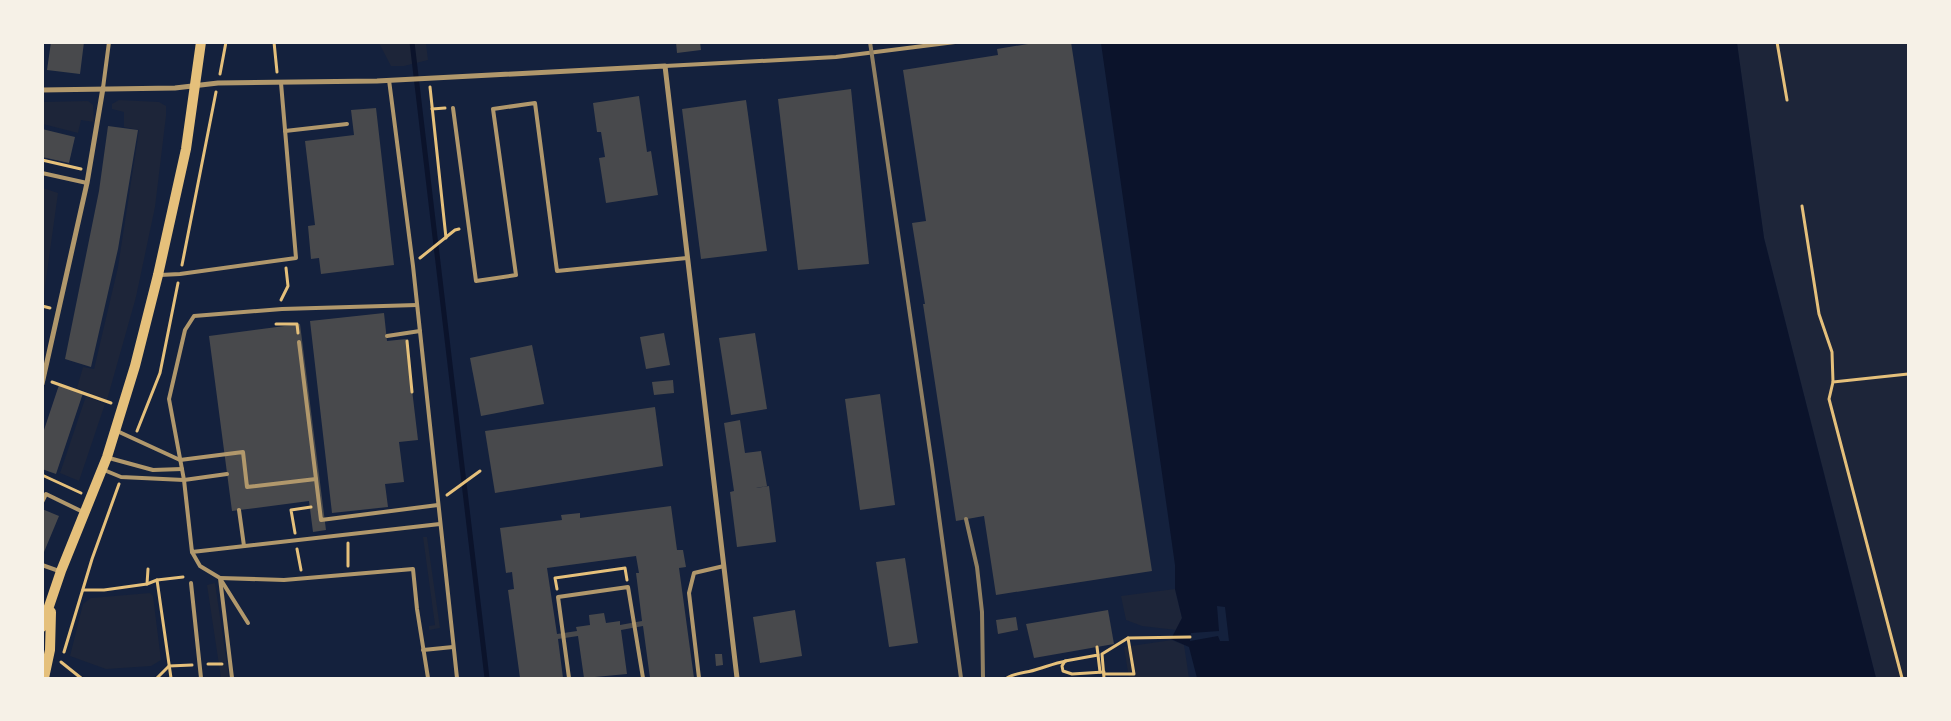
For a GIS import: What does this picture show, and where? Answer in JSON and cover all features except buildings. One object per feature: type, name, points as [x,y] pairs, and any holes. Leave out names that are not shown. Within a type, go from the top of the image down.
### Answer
[{"type":"main road","points":[[42,627],[51,604],[60,571],[116,431],[158,275],[186,149],[193,86],[201,42]]},
{"type":"main road","points":[[44,678],[50,650],[51,604]]},
{"type":"street","points":[[42,90],[193,86],[218,83],[392,80],[665,66],[737,678]]},
{"type":"street","points":[[43,382],[88,183],[104,88]]},
{"type":"lane","points":[[104,88],[109,42]]},
{"type":"lane","points":[[665,66],[845,56],[955,42]]},
{"type":"lane","points":[[392,80],[457,678]]},
{"type":"lane","points":[[158,275],[180,274],[296,258],[281,83]]},
{"type":"lane","points":[[453,108],[476,281],[516,276],[493,109],[535,103],[557,271],[688,258]]},
{"type":"lane","points":[[285,131],[347,124]]},
{"type":"lane","points":[[42,173],[88,183]]},
{"type":"lane","points":[[248,623],[220,578],[200,566],[192,552],[184,480],[169,400],[185,330],[194,316],[282,309],[417,305]]},
{"type":"lane","points":[[387,336],[420,331]]},
{"type":"lane","points":[[299,342],[322,520],[438,506]]},
{"type":"lane","points":[[116,431],[180,460],[243,452],[248,487],[316,479]]},
{"type":"lane","points":[[107,457],[153,470],[182,469]]},
{"type":"lane","points":[[102,469],[122,477],[184,480],[227,474]]},
{"type":"lane","points":[[42,502],[46,494],[84,513]]},
{"type":"lane","points":[[239,510],[244,546]]},
{"type":"lane","points":[[192,552],[440,524]]},
{"type":"lane","points":[[42,565],[60,571]]},
{"type":"lane","points":[[699,678],[689,593],[694,572],[724,566]]},
{"type":"lane","points":[[220,578],[284,580],[413,569],[428,678]]},
{"type":"lane","points":[[220,578],[232,678]]},
{"type":"lane","points":[[191,583],[201,678]]},
{"type":"lane","points":[[568,678],[558,597],[628,587],[643,678]]},
{"type":"lane","points":[[423,650],[453,647]]},
{"type":"path","points":[[222,62],[226,42]]},
{"type":"path","points":[[274,42],[277,75],[281,83]]},
{"type":"path","points":[[1777,42],[1787,100]]},
{"type":"path","points":[[429,78],[446,238]]},
{"type":"path","points":[[134,439],[160,373],[214,102]]},
{"type":"path","points":[[42,160],[90,171]]},
{"type":"path","points":[[1802,206],[1819,314],[1832,352],[1834,382],[1829,399],[1902,678]]},
{"type":"path","points":[[427,253],[455,230]]},
{"type":"path","points":[[280,300],[288,286],[285,260]]},
{"type":"path","points":[[276,324],[297,324]]},
{"type":"path","points":[[407,342],[412,392]]},
{"type":"path","points":[[1834,382],[1908,374]]},
{"type":"path","points":[[43,382],[111,403]]},
{"type":"path","points":[[454,489],[480,471]]},
{"type":"path","points":[[42,475],[91,496]]},
{"type":"path","points":[[59,670],[92,559],[122,477]]},
{"type":"path","points":[[291,510],[310,507]]},
{"type":"path","points":[[348,534],[348,574]]},
{"type":"path","points":[[298,550],[300,561]]},
{"type":"path","points":[[558,597],[556,578],[626,568],[628,587]]},
{"type":"path","points":[[146,584],[148,569]]},
{"type":"path","points":[[83,590],[104,590],[190,576]]},
{"type":"path","points":[[157,580],[171,678]]},
{"type":"path","points":[[1103,674],[1102,654],[1128,638],[1190,637]]},
{"type":"path","points":[[1066,661],[1062,666],[1063,671],[1072,674],[1134,674],[1128,638]]},
{"type":"path","points":[[1097,647],[1103,674]]},
{"type":"path","points":[[1007,678],[1053,663],[1098,655]]},
{"type":"path","points":[[61,662],[81,678]]},
{"type":"path","points":[[157,678],[169,666],[230,664]]},
{"type":"path","points":[[1012,675],[1016,678]]},
{"type":"shaded area","points":[[379,43],[426,43],[428,60],[404,66],[391,66]]},
{"type":"shaded area","points":[[1101,43],[1737,43],[1764,238],[1876,678],[1197,678],[1189,647],[1171,639],[1182,618],[1175,589],[1175,565]]},
{"type":"shaded area","points":[[1737,43],[1908,43],[1908,678],[1876,678],[1764,238]]},
{"type":"shaded area","points":[[119,100],[159,102],[166,106],[166,116],[155,207],[136,297],[107,400],[77,388],[83,367],[94,369],[118,267],[139,130],[124,127],[124,112],[112,109],[112,104]]},
{"type":"shaded area","points":[[88,101],[93,105],[94,122],[81,120],[78,133],[43,124],[43,102]]},
{"type":"shaded area","points":[[42,188],[58,193],[43,301]]},
{"type":"shaded area","points":[[86,396],[105,404],[79,481],[60,473]]},
{"type":"shaded area","points":[[423,537],[427,537],[440,628],[429,630],[429,626],[435,625]]},
{"type":"shaded area","points":[[215,583],[229,678],[221,678],[207,585]]},
{"type":"shaded area","points":[[1175,589],[1182,618],[1176,630],[1142,626],[1126,620],[1121,596]]},
{"type":"shaded area","points":[[150,593],[153,596],[161,660],[151,666],[106,669],[70,656],[83,604],[91,598]]},
{"type":"shaded area","points":[[1172,640],[1184,645],[1189,678],[1129,678],[1124,647]]},
{"type":"pier","points":[[1217,606],[1225,607],[1229,641],[1220,641],[1218,636],[1190,641],[1191,633],[1219,631]]},
{"type":"waterway","points":[[412,42],[487,678]]},
{"type":"railway","points":[[870,42],[961,678]]},
{"type":"railway","points":[[966,519],[977,567],[982,612],[983,678]]}]
